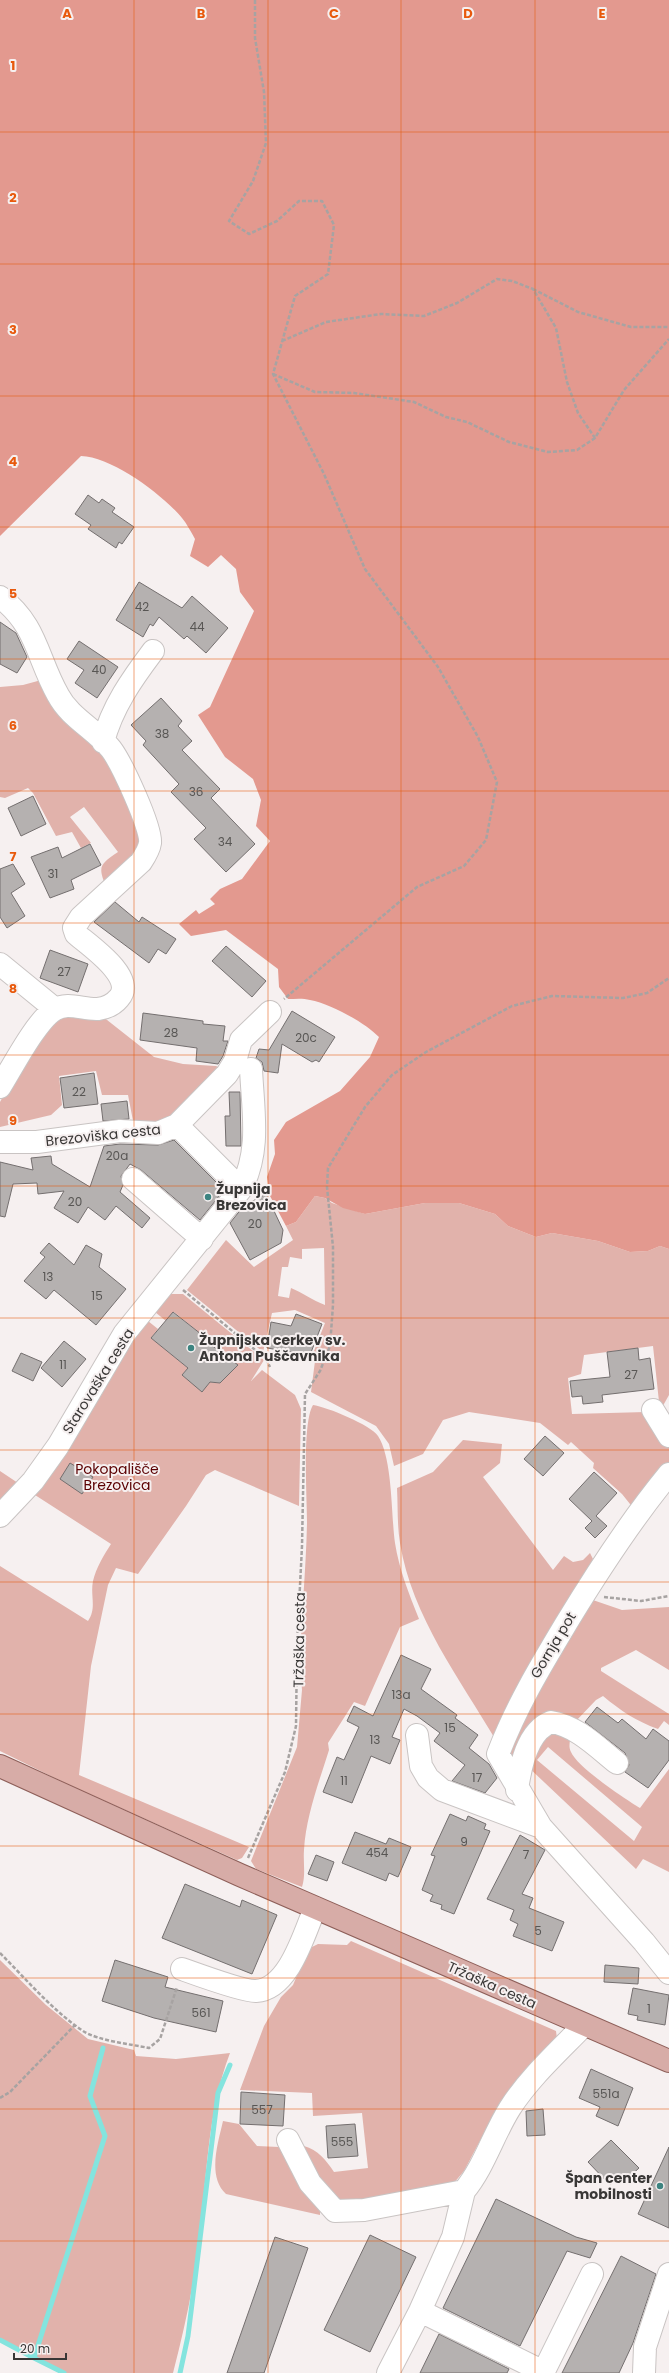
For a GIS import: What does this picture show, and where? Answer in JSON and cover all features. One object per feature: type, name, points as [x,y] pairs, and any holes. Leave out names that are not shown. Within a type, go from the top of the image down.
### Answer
[{"type":"main road","name":"Tržaška cesta","points":[[2,1772],[669,2061]]},
{"type":"street","points":[[0,598],[16,609],[31,632],[57,695],[68,710],[111,749],[146,818],[150,842],[148,851],[141,862],[81,917],[74,928],[76,934],[113,967],[122,978],[124,988],[121,996],[108,1006],[97,1009],[68,1005],[55,1009],[41,1023],[0,1087]]},
{"type":"street","points":[[103,742],[108,723],[122,696],[153,651]]},
{"type":"street","points":[[0,964],[55,1009]]},
{"type":"street","name":"Brezoviška cesta","points":[[0,1142],[37,1142],[120,1131],[158,1133],[177,1124],[227,1074],[235,1061],[241,1040],[270,1012]]},
{"type":"street","name":"Starovaška cesta","points":[[0,1516],[33,1481],[58,1446],[124,1334],[170,1279],[241,1189],[249,1174],[255,1149],[251,1069]]},
{"type":"street","points":[[177,1124],[241,1189]]},
{"type":"street","points":[[133,1179],[202,1239]]},
{"type":"street","points":[[654,1410],[669,1436]]},
{"type":"street","name":"Gornja pot","points":[[669,1474],[639,1510],[583,1595],[514,1713],[498,1754],[517,1790],[541,1827],[644,1942],[669,1973]]},
{"type":"street","points":[[517,1790],[524,1757],[532,1740],[537,1731],[551,1722],[565,1724],[617,1763]]},
{"type":"street","name":"Gornja pot","points":[[417,1735],[421,1766],[428,1778],[442,1790],[541,1827]]},
{"type":"street","points":[[182,1970],[255,1991],[270,1987],[285,1974],[316,1908]]},
{"type":"street","points":[[388,2373],[420,2311],[453,2237],[464,2191],[474,2179],[498,2129],[524,2087],[584,2025]]},
{"type":"street","points":[[288,2140],[310,2183],[334,2211],[364,2210],[464,2191]]},
{"type":"street","points":[[420,2311],[544,2373],[592,2274]]},
{"type":"street","points":[[644,2373],[645,2347],[669,2274]]},
{"type":"path","points":[[255,0],[255,38],[264,92],[266,143],[253,181],[229,221],[249,234],[277,221],[299,201],[322,201],[334,225],[328,274],[295,296],[273,374],[324,474],[365,569],[438,667],[478,737],[497,782],[486,840],[464,866],[416,887],[270,1012]]},
{"type":"path","points":[[282,341],[326,322],[381,314],[424,316],[457,303],[496,279],[512,281],[533,289],[578,312],[631,327],[669,327]]},
{"type":"path","points":[[533,289],[556,328],[567,382],[578,413],[595,438]]},
{"type":"path","points":[[273,374],[315,392],[354,393],[414,402],[446,417],[467,422],[509,442],[548,452],[577,450],[595,438],[624,390],[669,339]]},
{"type":"path","name":"Tržaška cesta","points":[[240,1875],[285,1772],[296,1726],[297,1645],[302,1546],[304,1394],[320,1371],[330,1346],[333,1305],[331,1212],[327,1187],[328,1168],[365,1107],[392,1075],[426,1052],[512,1006],[552,996],[623,998],[647,993],[669,978]]},
{"type":"path","points":[[170,1279],[266,1359],[270,1367]]},
{"type":"path","points":[[583,1595],[641,1601],[669,1596]]},
{"type":"path","points":[[0,1953],[44,1997],[84,2031],[116,2041],[149,2048],[160,2038],[182,1970]]},
{"type":"path","points":[[0,2098],[10,2092],[76,2024]]},
{"type":"green space","points":[[45,679],[104,751],[144,844],[106,887],[101,870],[102,866],[107,860],[118,852],[84,807],[70,817],[91,843],[81,848],[72,832],[56,836],[33,793],[28,788],[5,798],[0,797],[0,687],[23,685]]},
{"type":"green space","points":[[63,1015],[102,1016],[154,1057],[183,1064],[216,1066],[225,1070],[170,1120],[134,1126],[128,1095],[102,1095],[96,1071],[59,1076],[62,1105],[51,1115],[0,1127],[0,1102],[16,1072],[38,1039]]},
{"type":"green space","points":[[315,1196],[325,1198],[332,1203],[365,1214],[425,1203],[459,1203],[495,1214],[508,1226],[536,1237],[552,1233],[598,1241],[630,1252],[648,1251],[660,1246],[669,1249],[669,1395],[660,1411],[653,1346],[584,1355],[581,1374],[568,1378],[572,1414],[646,1412],[669,1445],[669,1463],[634,1509],[622,1494],[593,1468],[594,1463],[571,1442],[568,1445],[540,1423],[469,1412],[443,1420],[423,1454],[394,1466],[389,1444],[376,1426],[311,1392],[315,1361],[312,1356],[325,1323],[295,1310],[272,1313],[263,1352],[187,1290],[226,1240],[254,1267],[293,1240],[286,1226],[296,1222]],"holes":[[[324,1248],[325,1305],[291,1288],[289,1298],[278,1296],[282,1267],[288,1267],[290,1257],[302,1259],[302,1249]]]},
{"type":"green space","name":"Pokopališče Brezovica","points":[[169,1294],[183,1294],[264,1360],[251,1381],[262,1370],[295,1395],[301,1409],[299,1506],[215,1470],[206,1475],[138,1574],[116,1568],[108,1585],[91,1666],[79,1775],[249,1847],[242,1858],[237,1860],[67,1784],[0,1751],[0,1566],[88,1621],[93,1607],[92,1586],[94,1576],[100,1562],[111,1544],[35,1495],[102,1394],[121,1357],[148,1321],[158,1329],[151,1338],[188,1368],[182,1375],[202,1391],[210,1382],[220,1383],[233,1370],[230,1358],[174,1312],[166,1321],[155,1312]]},
{"type":"green space","points":[[313,1405],[320,1406],[348,1417],[367,1427],[378,1436],[383,1446],[391,1488],[397,1553],[405,1581],[419,1619],[400,1627],[365,1706],[354,1702],[328,1743],[329,1750],[307,1825],[302,1887],[256,1869],[251,1861],[297,1747],[302,1690],[300,1666],[301,1630],[306,1559],[306,1444],[307,1428]]},
{"type":"green space","points":[[463,1440],[502,1444],[500,1463],[483,1477],[553,1570],[564,1556],[573,1562],[583,1560],[590,1553],[593,1559],[497,1742],[453,1671],[426,1622],[406,1570],[399,1536],[397,1488],[433,1472]]},
{"type":"green space","points":[[0,1471],[18,1483],[0,1505]]},
{"type":"green space","points":[[587,1598],[622,1610],[669,1607],[669,1670],[636,1650],[601,1668],[601,1671],[669,1714],[669,1725],[664,1721],[658,1729],[643,1723],[629,1715],[603,1696],[596,1700],[575,1722],[559,1718],[517,1767],[508,1754],[524,1701]]},
{"type":"green space","points":[[541,1733],[572,1734],[570,1741],[571,1752],[582,1766],[624,1798],[640,1808],[669,1769],[669,1872],[643,1859],[636,1869],[526,1765]],"holes":[[[548,1747],[642,1827],[634,1841],[537,1760]]]},
{"type":"green space","points":[[351,1941],[556,2031],[557,2039],[492,2118],[464,2171],[453,2184],[364,2202],[335,2199],[299,2151],[304,2146],[318,2153],[334,2172],[368,2168],[362,2113],[313,2116],[312,2093],[240,2090],[264,2026],[281,1997],[293,1985],[308,1949],[318,1944],[347,1945]]},
{"type":"green space","points":[[0,1960],[46,2005],[88,2039],[134,2050],[136,2056],[176,2059],[230,2053],[222,2076],[212,2122],[194,2275],[185,2324],[173,2373],[62,2373],[0,2340]]},
{"type":"green space","points":[[223,2121],[239,2124],[257,2146],[279,2147],[287,2153],[320,2206],[320,2215],[226,2194],[220,2187],[215,2169],[217,2149]]},
{"type":"shaded area","points":[[0,0],[669,0],[669,1249],[660,1246],[648,1251],[630,1252],[598,1241],[552,1233],[536,1237],[508,1226],[495,1214],[459,1203],[425,1203],[365,1214],[343,1208],[325,1198],[315,1196],[296,1222],[286,1226],[270,1196],[267,1177],[275,1154],[274,1140],[286,1122],[340,1091],[370,1057],[379,1037],[365,1025],[328,1005],[307,999],[288,999],[279,987],[278,969],[226,930],[191,936],[179,924],[196,910],[199,914],[215,904],[210,899],[220,889],[242,879],[270,841],[256,826],[261,800],[253,779],[225,757],[198,715],[210,707],[254,611],[240,592],[236,569],[221,555],[208,567],[190,556],[195,539],[187,525],[173,508],[136,478],[107,463],[81,456],[0,536]]},
{"type":"building","points":[[88,495],[99,503],[102,499],[115,508],[112,512],[134,527],[122,544],[119,542],[116,548],[88,529],[91,525],[75,514]]},
{"type":"building","points":[[139,582],[182,608],[192,596],[228,628],[206,653],[187,636],[184,639],[159,617],[153,626],[150,624],[143,637],[116,620]]},
{"type":"building","points":[[0,622],[16,633],[27,657],[17,673],[0,664]]},
{"type":"building","points":[[79,641],[118,667],[97,698],[75,683],[84,670],[67,659]]},
{"type":"building","points":[[161,698],[182,721],[178,726],[192,741],[182,750],[220,789],[211,798],[255,844],[226,872],[194,839],[206,828],[171,792],[179,784],[143,745],[146,741],[131,725]]},
{"type":"building","points":[[33,796],[46,824],[21,836],[8,808]]},
{"type":"building","points":[[90,844],[101,865],[71,880],[74,889],[50,898],[31,857],[58,847],[62,858]]},
{"type":"building","points":[[13,864],[25,884],[11,893],[25,916],[7,928],[0,917],[0,869]]},
{"type":"building","points":[[115,902],[139,922],[142,917],[176,939],[166,954],[158,949],[149,963],[94,922]]},
{"type":"building","points":[[226,946],[266,981],[252,997],[212,961]]},
{"type":"building","points":[[50,950],[88,964],[78,992],[40,978]]},
{"type":"building","points":[[292,1011],[335,1037],[319,1062],[316,1060],[312,1062],[282,1044],[278,1073],[264,1071],[262,1062],[256,1058],[259,1049],[269,1050]]},
{"type":"building","points":[[143,1013],[203,1021],[203,1024],[225,1026],[223,1041],[228,1041],[223,1056],[218,1064],[196,1061],[197,1048],[140,1040]]},
{"type":"building","points":[[94,1073],[98,1104],[64,1108],[60,1078]]},
{"type":"building","points":[[229,1092],[240,1092],[241,1146],[226,1146],[225,1116],[230,1116]]},
{"type":"building","points":[[127,1101],[129,1119],[103,1121],[101,1104]]},
{"type":"building","points":[[174,1140],[224,1190],[200,1220],[141,1170],[130,1164],[121,1176],[123,1185],[120,1192],[150,1218],[142,1228],[116,1206],[105,1220],[88,1207],[78,1223],[54,1208],[64,1191],[38,1194],[37,1183],[13,1184],[5,1217],[0,1216],[0,1162],[33,1170],[31,1158],[51,1156],[52,1164],[90,1187],[104,1146],[120,1144],[158,1145]]},
{"type":"building","points":[[266,1194],[283,1230],[281,1243],[250,1260],[230,1223],[246,1203],[247,1204]]},
{"type":"building","points":[[49,1243],[74,1265],[86,1245],[102,1254],[99,1267],[126,1289],[96,1325],[54,1290],[46,1299],[24,1281],[45,1257],[40,1253]]},
{"type":"building","name":"Župnijska cerkev sv. Antona Puščavnika","points":[[173,1312],[206,1338],[202,1338],[238,1365],[220,1383],[210,1382],[202,1392],[182,1375],[188,1368],[151,1338]]},
{"type":"building","points":[[296,1314],[322,1324],[310,1355],[267,1348],[271,1322],[291,1326]]},
{"type":"building","points":[[64,1341],[86,1359],[62,1387],[41,1368]]},
{"type":"building","points":[[638,1348],[639,1360],[650,1358],[654,1389],[602,1395],[603,1402],[583,1404],[582,1396],[572,1397],[570,1381],[610,1377],[607,1352]]},
{"type":"building","points":[[21,1353],[42,1362],[33,1381],[12,1371]]},
{"type":"building","points":[[545,1436],[564,1453],[543,1476],[524,1459]]},
{"type":"building","points":[[70,1463],[93,1477],[82,1494],[60,1479]]},
{"type":"building","points":[[594,1472],[617,1493],[596,1516],[607,1526],[595,1538],[585,1528],[592,1521],[569,1499]]},
{"type":"building","points":[[401,1655],[431,1669],[421,1689],[457,1715],[455,1718],[478,1735],[469,1748],[489,1764],[497,1778],[485,1793],[452,1781],[465,1765],[434,1741],[440,1733],[417,1716],[404,1709],[392,1737],[400,1740],[390,1764],[371,1756],[352,1803],[323,1792],[337,1757],[344,1760],[359,1727],[347,1721],[354,1706],[373,1716]]},
{"type":"building","points":[[597,1707],[618,1723],[622,1719],[646,1739],[653,1729],[669,1741],[669,1760],[648,1788],[625,1772],[629,1765],[625,1753],[585,1722]]},
{"type":"building","points":[[450,1814],[466,1821],[468,1816],[486,1824],[484,1829],[490,1831],[454,1914],[441,1909],[442,1905],[430,1901],[433,1895],[422,1890],[435,1856],[431,1855]]},
{"type":"building","points":[[355,1832],[386,1844],[389,1838],[411,1847],[398,1877],[389,1873],[386,1881],[342,1863]]},
{"type":"building","points":[[520,1835],[545,1850],[522,1894],[533,1898],[529,1908],[564,1922],[552,1951],[513,1936],[518,1924],[510,1920],[514,1910],[487,1899]]},
{"type":"building","points":[[316,1855],[334,1862],[327,1881],[308,1874]]},
{"type":"building","points":[[185,1884],[240,1907],[242,1900],[277,1915],[252,1974],[162,1938]]},
{"type":"building","points":[[115,1960],[168,1977],[165,1987],[223,2001],[216,2032],[154,2018],[102,2001]]},
{"type":"building","points":[[605,1965],[639,1968],[638,1984],[604,1982]]},
{"type":"building","points":[[633,1988],[669,1995],[665,2025],[637,2020],[638,2016],[628,2014]]},
{"type":"building","points":[[591,2069],[633,2088],[618,2126],[596,2116],[600,2107],[579,2098]]},
{"type":"building","points":[[241,2092],[285,2095],[283,2126],[240,2124]]},
{"type":"building","points":[[543,2109],[545,2135],[527,2136],[526,2111]]},
{"type":"building","points":[[355,2124],[358,2156],[328,2158],[326,2126]]},
{"type":"building","points":[[611,2140],[639,2168],[627,2179],[622,2174],[610,2185],[588,2162]]},
{"type":"building","name":"Špan center mobilnosti","points":[[669,2147],[669,2228],[638,2214]]},
{"type":"building","points":[[496,2199],[576,2237],[597,2243],[590,2258],[567,2251],[520,2346],[443,2308]]},
{"type":"building","points":[[370,2235],[416,2257],[370,2352],[324,2330]]},
{"type":"building","points":[[275,2237],[308,2248],[264,2373],[227,2373]]},
{"type":"building","points":[[621,2256],[656,2274],[633,2343],[619,2373],[562,2373]]},
{"type":"building","points":[[439,2334],[509,2369],[507,2373],[420,2373]]},
{"type":"waterway","points":[[64,2373],[34,2358],[105,2136],[90,2096],[103,2048]]},
{"type":"waterway","points":[[180,2373],[188,2336],[218,2093],[230,2065]]},
{"type":"waterway","points":[[0,2340],[34,2358]]},
{"type":"place","name":"Župnija Brezovica","points":[[208,1197]]},
{"type":"place","name":"Župnijska cerkev sv. Antona Puščavnika","points":[[191,1348]]},
{"type":"place","name":"Špan center mobilnosti","points":[[660,2186]]}]
